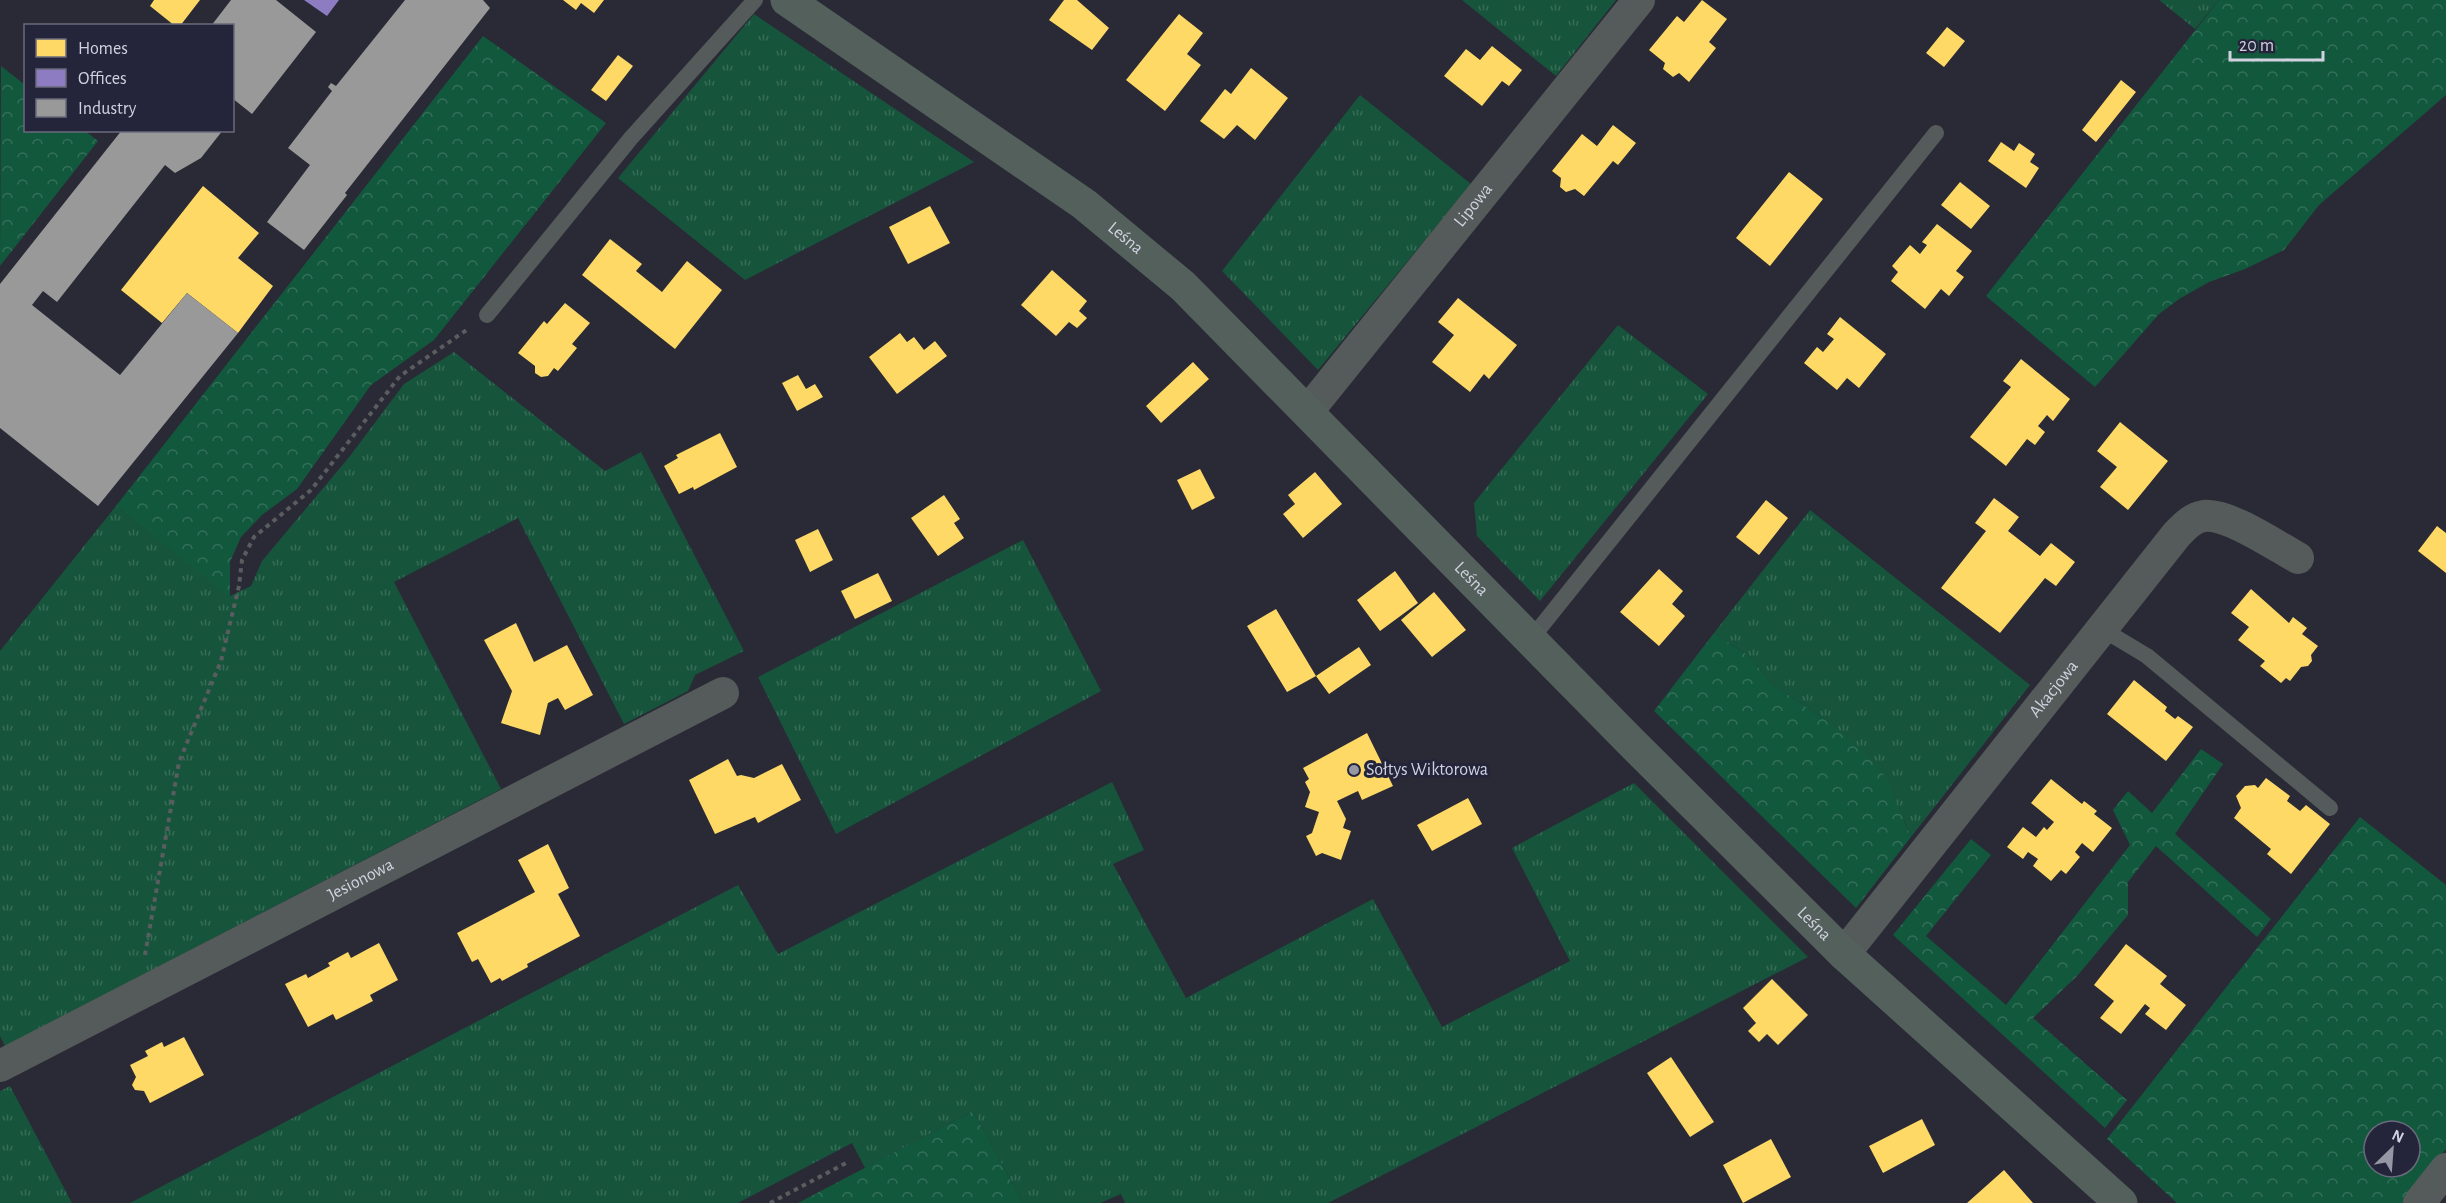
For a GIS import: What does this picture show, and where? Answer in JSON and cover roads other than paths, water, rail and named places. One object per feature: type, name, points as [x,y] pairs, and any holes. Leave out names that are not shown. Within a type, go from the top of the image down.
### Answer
[{"type":"street","name":"Leśna","points":[[787,0],[1084,204],[1183,286],[1844,954],[2121,1203]]},
{"type":"street","name":"Lipowa","points":[[1308,411],[1639,0]]},
{"type":"street","name":"Akacjowa","points":[[1844,954],[2177,534],[2192,520],[2204,516],[2220,517],[2298,558]]},
{"type":"street","name":"Jesionowa","points":[[0,1066],[723,693]]},
{"type":"street","points":[[2419,1203],[2446,1169]]},
{"type":"lane","points":[[488,315],[631,138],[755,0]]},
{"type":"lane","points":[[1531,639],[1936,134]]},
{"type":"lane","points":[[2102,629],[2147,656],[2330,808]]},
{"type":"place","name":"Sołtys Wiktorowa","points":[[1354,770]]}]
